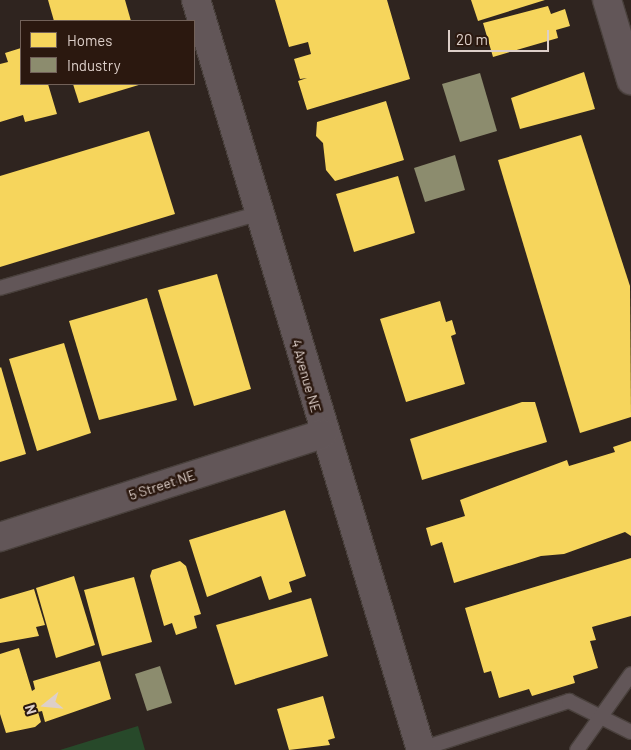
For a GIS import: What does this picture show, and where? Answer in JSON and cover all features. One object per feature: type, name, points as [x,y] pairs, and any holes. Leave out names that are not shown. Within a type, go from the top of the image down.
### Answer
[{"type":"street","name":"4 Avenue NE","points":[[196,0],[323,434],[421,749]]},
{"type":"street","points":[[606,0],[631,80]]},
{"type":"street","name":"5 Street NE","points":[[0,537],[323,434]]},
{"type":"lane","points":[[0,288],[259,213]]},
{"type":"lane","points":[[577,750],[631,674]]},
{"type":"lane","points":[[421,749],[569,701],[602,715],[631,732]]},
{"type":"green space","points":[[138,726],[145,750],[60,750]]},
{"type":"building: Homes","points":[[48,0],[125,0],[131,20],[54,20]]},
{"type":"building: Homes","points":[[275,0],[387,0],[410,79],[307,110],[298,81],[307,78],[300,79],[294,59],[311,54],[308,42],[289,47]]},
{"type":"building: Homes","points":[[471,0],[545,0],[478,21]]},
{"type":"building: Homes","points":[[548,6],[551,14],[565,9],[570,26],[556,30],[558,38],[493,57],[483,23]]},
{"type":"building: Homes","points":[[20,48],[20,85],[48,85],[57,114],[25,122],[23,115],[0,122],[0,64],[8,62],[5,53]]},
{"type":"building: Homes","points":[[584,72],[595,109],[520,129],[511,98]]},
{"type":"building: Homes","points":[[73,85],[139,85],[79,103]]},
{"type":"building: Homes","points":[[386,101],[404,160],[335,181],[326,170],[323,143],[316,136],[317,122]]},
{"type":"building: Homes","points":[[149,131],[175,214],[0,267],[0,176]]},
{"type":"building: Homes","points":[[581,135],[630,286],[631,417],[580,433],[498,160]]},
{"type":"building: Homes","points":[[398,176],[415,233],[354,252],[336,194]]},
{"type":"building: Homes","points":[[217,274],[251,389],[194,406],[158,290]]},
{"type":"building: Homes","points":[[147,298],[177,400],[99,420],[69,321]]},
{"type":"building: Homes","points":[[440,301],[446,322],[452,320],[456,334],[451,336],[465,384],[406,402],[380,319]]},
{"type":"building: Homes","points":[[64,343],[91,433],[37,451],[9,359]]},
{"type":"building: Homes","points":[[0,368],[26,454],[0,462]]},
{"type":"building: Homes","points":[[522,402],[535,402],[547,442],[422,480],[410,439]]},
{"type":"building: Homes","points":[[631,441],[631,536],[625,532],[564,554],[541,556],[454,583],[442,542],[431,546],[426,528],[465,516],[460,500],[567,460],[569,466],[615,452],[613,447]]},
{"type":"building: Homes","points":[[285,510],[306,576],[289,582],[292,592],[269,600],[261,576],[207,597],[189,540]]},
{"type":"building: Homes","points":[[631,558],[631,616],[592,627],[596,640],[590,641],[598,668],[573,676],[575,683],[532,696],[529,689],[499,698],[491,671],[484,673],[465,608]]},
{"type":"building: Homes","points":[[180,561],[186,566],[201,614],[194,616],[197,628],[176,635],[172,623],[164,626],[150,576],[152,570]]},
{"type":"building: Homes","points":[[74,576],[95,645],[56,658],[36,588]]},
{"type":"building: Homes","points":[[134,577],[152,642],[102,656],[84,590]]},
{"type":"building: Homes","points":[[34,589],[45,625],[36,627],[39,636],[0,643],[0,599]]},
{"type":"building: Homes","points":[[311,598],[328,656],[235,685],[216,625]]},
{"type":"building: Homes","points":[[19,648],[32,691],[35,689],[33,681],[100,661],[111,699],[45,722],[42,711],[38,712],[41,722],[35,727],[6,733],[0,714],[0,654]]},
{"type":"building: Homes","points":[[323,696],[335,738],[328,740],[330,745],[289,750],[277,709]]},
{"type":"building: Industry","points":[[480,73],[497,131],[460,142],[442,84]]},
{"type":"building: Industry","points":[[455,155],[465,190],[425,202],[414,168]]},
{"type":"building: Industry","points":[[160,666],[172,703],[147,711],[135,674]]}]
